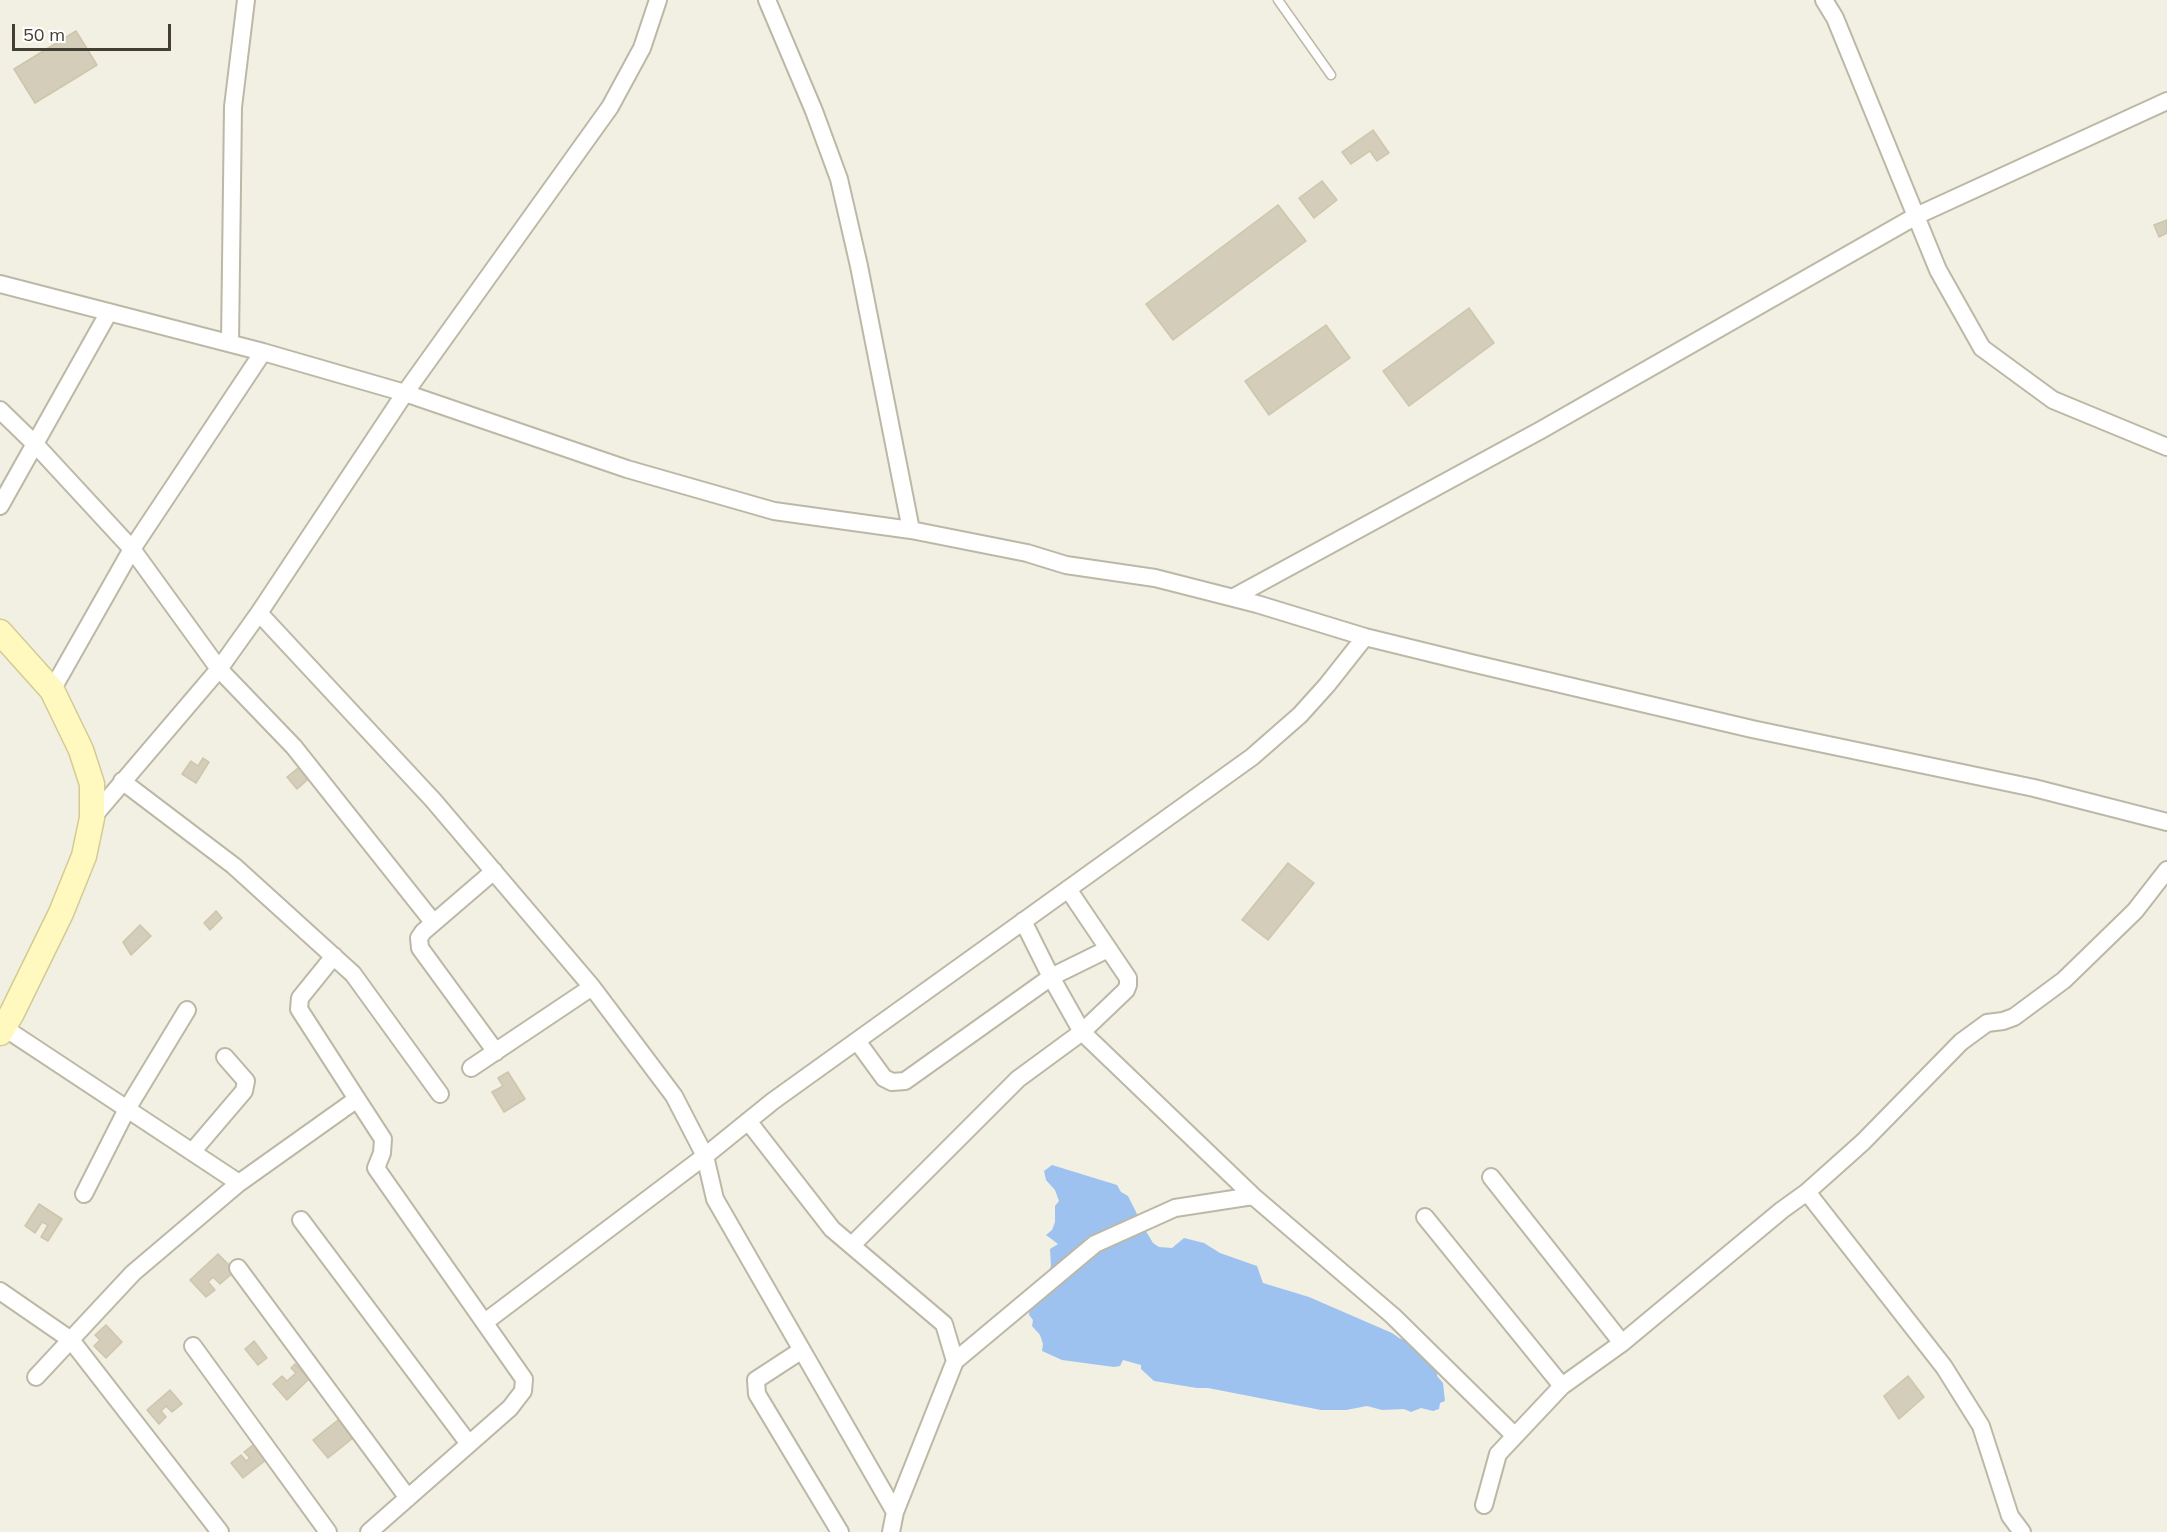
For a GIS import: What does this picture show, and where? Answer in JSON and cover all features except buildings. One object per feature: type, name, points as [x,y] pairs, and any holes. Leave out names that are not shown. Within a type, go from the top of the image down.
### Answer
[{"type":"street","points":[[230,343],[233,107],[246,0]]},
{"type":"street","points":[[92,818],[219,669],[259,613],[405,393],[610,108],[642,48],[658,0]]},
{"type":"street","points":[[767,0],[814,111],[839,179],[859,266],[911,530]]},
{"type":"street","points":[[1824,0],[1835,18],[1938,270],[1982,348],[2054,400],[2167,447]]},
{"type":"street","points":[[1234,597],[1541,430],[1916,216],[2167,101]]},
{"type":"street","points":[[0,284],[230,343],[405,393],[627,469],[774,511],[911,530],[1027,553],[1066,565],[1155,578],[1234,597],[1365,637],[1752,729],[2034,788],[2167,822]]},
{"type":"street","points":[[0,506],[109,312]]},
{"type":"street","points":[[52,690],[132,549],[263,352]]},
{"type":"street","points":[[0,410],[35,444],[132,549],[219,669],[294,747],[433,922]]},
{"type":"street","points":[[259,613],[433,800],[592,987],[674,1096],[705,1156],[715,1200],[895,1512]]},
{"type":"street","points":[[0,632],[52,690],[81,750],[92,784],[92,818],[84,856],[61,913],[2,1030],[239,1183]]},
{"type":"street","points":[[485,1322],[748,1121],[1252,757],[1300,715],[1365,637]]},
{"type":"street","points":[[122,781],[234,866],[353,974],[440,1094]]},
{"type":"street","points":[[1484,1504],[1498,1454],[1562,1386],[1622,1343],[1782,1210],[1807,1192],[1863,1142],[1961,1042],[1987,1023],[2014,1017],[2064,980],[2135,911],[2167,870]]},
{"type":"street","points":[[494,871],[433,922],[419,938],[420,948],[496,1052]]},
{"type":"street","points":[[852,1245],[1018,1079],[1082,1032],[1126,990],[1128,978],[1068,889]]},
{"type":"street","points":[[1023,921],[1082,1032],[1253,1196],[1393,1316],[1515,1436]]},
{"type":"street","points":[[857,1041],[884,1078],[892,1082],[905,1081],[1051,977],[1108,949]]},
{"type":"street","points":[[334,956],[300,998],[300,1009],[383,1139],[382,1153],[376,1168],[524,1379],[523,1391],[510,1408],[369,1532]]},
{"type":"street","points":[[471,1068],[592,987]]},
{"type":"street","points":[[84,1194],[127,1109],[187,1010]]},
{"type":"street","points":[[192,1152],[244,1091],[246,1081],[225,1057]]},
{"type":"street","points":[[36,1377],[133,1273],[239,1183],[357,1100]]},
{"type":"street","points":[[748,1121],[832,1229],[944,1324],[955,1361]]},
{"type":"street","points":[[1491,1177],[1622,1343]]},
{"type":"street","points":[[1807,1192],[1944,1367],[1980,1426],[2010,1516],[2022,1532]]},
{"type":"street","points":[[891,1532],[895,1512],[955,1361],[1095,1244],[1175,1208],[1253,1196]]},
{"type":"street","points":[[1425,1217],[1562,1386]]},
{"type":"street","points":[[301,1220],[469,1444]]},
{"type":"street","points":[[238,1268],[408,1498]]},
{"type":"street","points":[[0,1291],[71,1340],[220,1532]]},
{"type":"street","points":[[192,1346],[328,1532]]},
{"type":"street","points":[[802,1350],[756,1380],[756,1394],[840,1532]]},
{"type":"lane","points":[[1278,0],[1331,75]]},
{"type":"water","points":[[1052,1165],[1117,1185],[1121,1192],[1128,1196],[1153,1243],[1159,1247],[1172,1248],[1184,1238],[1204,1243],[1220,1253],[1257,1266],[1263,1283],[1309,1297],[1409,1342],[1438,1368],[1437,1376],[1443,1383],[1445,1401],[1440,1403],[1439,1409],[1433,1411],[1421,1408],[1411,1412],[1404,1409],[1382,1410],[1367,1406],[1346,1410],[1321,1410],[1208,1388],[1154,1381],[1141,1369],[1141,1365],[1123,1360],[1120,1366],[1114,1367],[1062,1360],[1042,1351],[1043,1344],[1040,1335],[1032,1326],[1033,1320],[1029,1315],[1030,1305],[1051,1266],[1050,1249],[1058,1244],[1046,1235],[1052,1230],[1055,1222],[1055,1206],[1059,1201],[1055,1190],[1046,1180],[1044,1171]]}]
